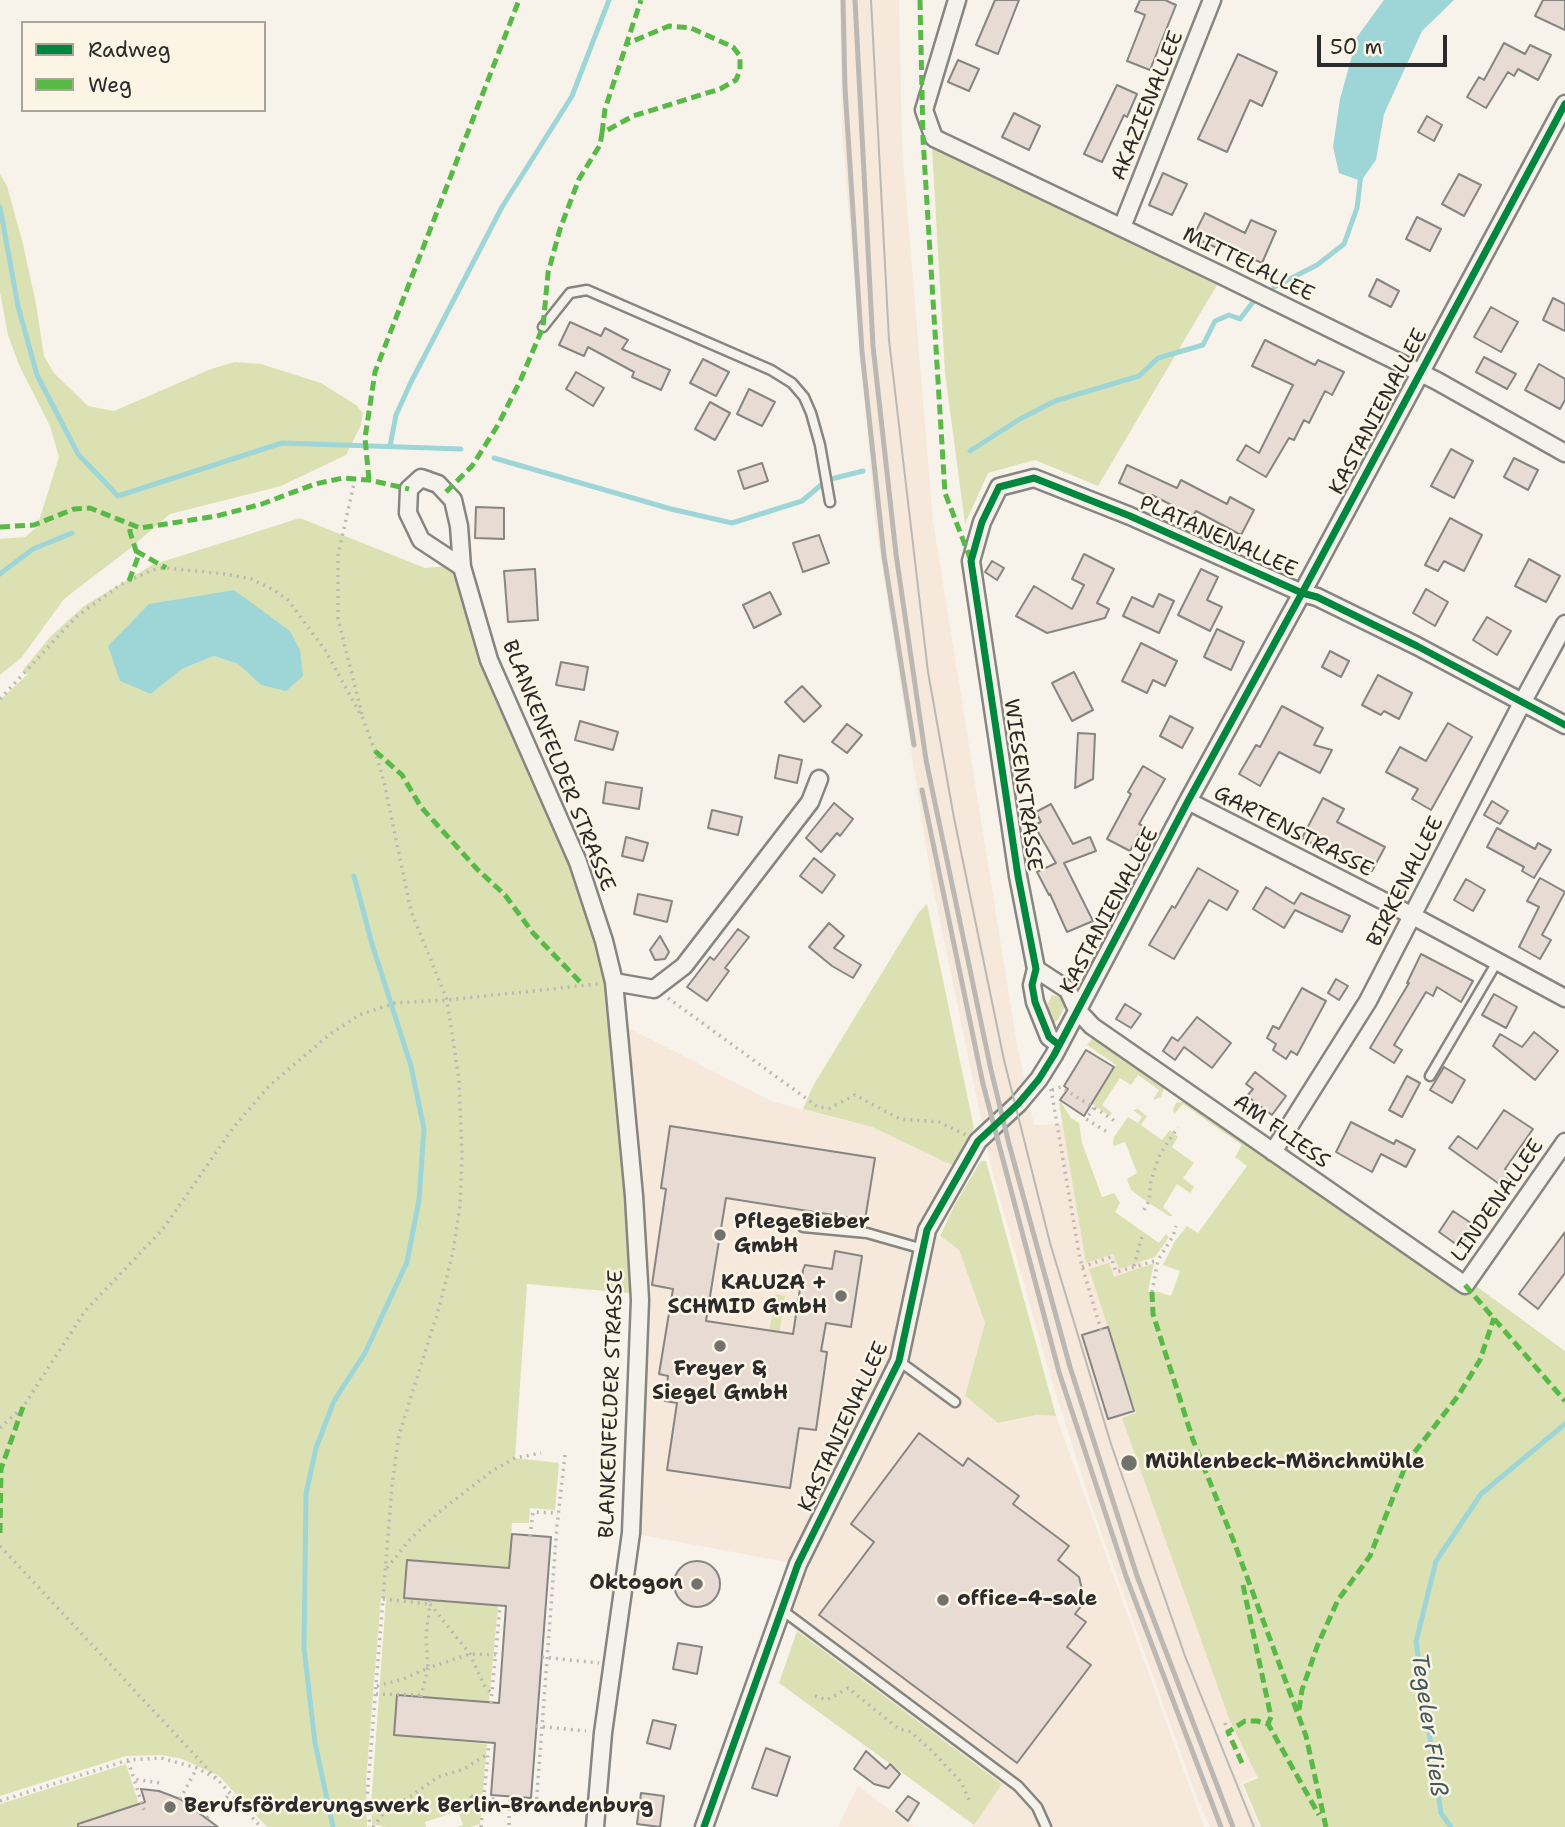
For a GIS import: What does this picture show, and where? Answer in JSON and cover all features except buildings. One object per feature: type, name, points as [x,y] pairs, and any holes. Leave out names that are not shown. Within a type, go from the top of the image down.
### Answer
[{"type":"street","name":"MITTELALLEE","points":[[957,0],[924,110],[934,138],[1419,373],[1565,453]]},
{"type":"street","name":"AKAZIENALLEE","points":[[1122,227],[1212,0]]},
{"type":"street","name":"KASTANIENALLEE","points":[[704,1827],[798,1564],[899,1361],[927,1230],[978,1141],[1018,1104],[1039,1079],[1059,1045],[1565,104]]},
{"type":"street","name":"BLANKENFELDER STRASSE","points":[[462,566],[421,540],[408,513],[409,489],[421,478],[438,484],[453,500],[459,526],[462,566],[489,660],[578,862],[604,941],[614,982],[634,1196],[640,1300],[631,1533],[603,1733],[595,1827]]},
{"type":"street","name":"PLATANENALLEE","points":[[982,522],[999,486],[1034,478],[1130,516],[1317,597],[1417,646],[1565,725]]},
{"type":"street","name":"WIESENSTRASSE","points":[[982,522],[971,561],[1017,876],[1036,969],[1032,985],[1035,1002],[1049,1037],[1059,1045]]},
{"type":"street","name":"BIRKENALLEE","points":[[1273,1152],[1368,1001],[1565,624]]},
{"type":"street","points":[[614,982],[654,989],[684,967],[810,802],[819,779]]},
{"type":"street","name":"GARTENSTRASSE","points":[[1188,801],[1413,916],[1565,998]]},
{"type":"street","points":[[1036,969],[1068,989],[1077,1010]]},
{"type":"street","name":"AM FLIESS","points":[[1077,1010],[1092,1026],[1465,1285]]},
{"type":"street","name":"LINDENALLEE","points":[[1465,1285],[1565,1142]]},
{"type":"lane","points":[[543,327],[570,293],[587,290],[771,370],[792,383],[804,397],[820,445],[830,502]]},
{"type":"lane","points":[[1430,1076],[1497,961]]},
{"type":"lane","points":[[803,1227],[866,1233],[923,1249]]},
{"type":"lane","points":[[899,1361],[955,1402]]},
{"type":"lane","points":[[782,1610],[1018,1786],[1037,1807],[1046,1827]]},
{"type":"path","points":[[355,479],[338,555],[338,619],[363,719],[384,782],[411,911],[447,1000],[459,1080],[462,1154],[460,1206],[453,1252],[439,1308],[398,1435],[391,1486],[368,1798],[371,1827]]},
{"type":"path","points":[[0,699],[76,617],[98,600],[120,585],[152,570],[176,569],[251,579],[288,600],[325,650],[363,719]]},
{"type":"path","points":[[0,1428],[23,1408],[85,1311],[163,1229],[233,1128],[269,1086],[329,1035],[359,1015],[395,1003],[614,982]]},
{"type":"path","points":[[654,989],[818,1107],[830,1108],[855,1095],[900,1119],[939,1122],[978,1141]]},
{"type":"path","points":[[1101,1330],[1082,1267],[1052,1090],[1061,1087],[1115,1121]]},
{"type":"path","points":[[1094,1108],[1086,1119],[1107,1132]]},
{"type":"path","points":[[1144,1210],[1149,1201],[1156,1165],[1178,1127]]},
{"type":"path","points":[[1152,1292],[1158,1260],[1173,1236],[1175,1226]]},
{"type":"path","points":[[1134,1266],[1143,1233]]},
{"type":"path","points":[[1082,1267],[1111,1257],[1116,1272],[1158,1260]]},
{"type":"path","points":[[386,1569],[410,1539],[439,1512],[492,1471],[515,1458],[541,1453]]},
{"type":"path","points":[[536,1807],[544,1657],[565,1455]]},
{"type":"path","points":[[530,1536],[533,1512],[558,1513]]},
{"type":"path","points":[[0,1546],[258,1826]]},
{"type":"path","points":[[383,1599],[430,1602],[470,1654],[484,1685],[492,1694]]},
{"type":"path","points":[[376,1694],[421,1696],[428,1668],[426,1636],[430,1602]]},
{"type":"path","points":[[491,1703],[500,1606]]},
{"type":"path","points":[[377,1686],[470,1654],[502,1656]]},
{"type":"path","points":[[544,1657],[612,1664]]},
{"type":"path","points":[[815,1696],[827,1700],[848,1688],[899,1729],[911,1732],[961,1782],[969,1800]]},
{"type":"path","points":[[1225,1723],[1228,1732]]},
{"type":"path","points":[[539,1727],[603,1733]]},
{"type":"path","points":[[481,1827],[489,1743]]},
{"type":"path","points":[[371,1827],[386,1810],[411,1797],[438,1777],[464,1769],[489,1753]]},
{"type":"path","points":[[0,1801],[128,1760],[161,1758],[197,1768],[217,1779]]},
{"type":"path","points":[[128,1760],[144,1810]]},
{"type":"path","points":[[180,1799],[197,1768]]},
{"type":"path","points":[[134,1779],[160,1783]]},
{"type":"path","points":[[207,1818],[230,1794]]},
{"type":"path","points":[[485,1800],[471,1799],[471,1796],[492,1798],[509,1810],[559,1805],[596,1808]]},
{"type":"path","points":[[509,1825],[510,1797]]},
{"type":"shaded area","points":[[840,0],[899,0],[902,148],[933,521],[1017,1045],[1034,1125],[1068,1124],[1114,1238],[1142,1254],[1149,1310],[1261,1774],[1241,1783],[1259,1827],[1210,1827],[1197,1798],[1092,1507],[1049,1372],[992,1171],[931,878],[875,521],[842,133]]},
{"type":"shaded area","points":[[617,1022],[773,1102],[872,1127],[954,1166],[927,1230],[959,1250],[985,1323],[965,1396],[998,1423],[1036,1415],[1056,1416],[1204,1827],[972,1827],[1002,1784],[780,1618],[797,1564],[631,1533],[640,1300]]},
{"type":"shaded area","points":[[858,1786],[914,1827],[838,1827]]},
{"type":"green space","points":[[932,148],[1217,285],[1098,486],[1035,460],[988,473],[965,524],[945,373]]},
{"type":"green space","points":[[0,174],[7,186],[23,244],[44,356],[54,373],[88,406],[114,411],[211,369],[235,362],[261,364],[321,383],[356,405],[363,413],[361,425],[346,455],[281,486],[170,514],[64,599],[22,657],[0,675],[0,539],[25,537],[37,527],[59,457],[50,426],[19,365],[8,335],[0,292]]},
{"type":"green space","points":[[300,518],[425,568],[460,565],[576,864],[612,987],[639,1294],[527,1284],[515,1458],[559,1463],[555,1510],[530,1508],[529,1523],[512,1523],[509,1568],[407,1560],[404,1598],[498,1606],[489,1702],[397,1696],[395,1735],[487,1744],[480,1824],[471,1827],[457,1827],[463,1825],[458,1811],[425,1822],[426,1827],[385,1827],[372,1824],[371,1805],[386,1598],[381,1597],[366,1781],[367,1827],[267,1827],[219,1776],[182,1759],[162,1755],[126,1756],[0,1796],[0,700],[28,674],[23,670],[51,636],[84,606],[152,565]],"holes":[[[234,590],[261,685],[238,664],[214,656],[182,669],[151,694]]]},
{"type":"green space","points":[[927,904],[974,1128],[954,1166],[872,1127],[803,1109],[813,1086],[919,912]]},
{"type":"green space","points":[[1052,995],[1064,998],[1066,1004],[1054,1023],[1047,1006]]},
{"type":"green space","points":[[1094,1036],[1165,1085],[1161,1097],[1153,1100],[1159,1090],[1138,1075],[1131,1085],[1120,1078],[1102,1105],[1112,1113],[1110,1116],[1092,1104],[1116,1065],[1087,1045]]},
{"type":"green space","points":[[1189,1099],[1460,1294],[1476,1286],[1565,1351],[1565,1827],[1261,1827],[1243,1784],[1258,1778],[1230,1721],[1122,1418],[1136,1413],[1089,1269],[1109,1263],[1114,1277],[1154,1263],[1148,1291],[1171,1296],[1180,1271],[1163,1265],[1175,1241],[1187,1226],[1198,1233],[1247,1166],[1235,1157],[1242,1145],[1183,1104],[1174,1114],[1176,1103]]},
{"type":"green space","points":[[1061,1102],[1071,1118],[1079,1123],[1082,1143],[1102,1197],[1114,1193],[1120,1203],[1115,1212],[1159,1243],[1166,1234],[1169,1237],[1155,1257],[1119,1269],[1113,1254],[1086,1263],[1059,1103]]},
{"type":"green space","points":[[1138,1109],[1147,1116],[1141,1125],[1162,1140],[1170,1130],[1178,1137],[1172,1147],[1194,1163],[1183,1178],[1194,1187],[1190,1193],[1177,1184],[1163,1207],[1173,1216],[1169,1216],[1131,1190],[1127,1179],[1137,1173],[1125,1142],[1114,1146],[1113,1143],[1114,1137],[1128,1117],[1138,1123],[1142,1117],[1133,1110]]},
{"type":"green space","points":[[981,1161],[986,1161],[1056,1416],[1036,1415],[998,1423],[965,1396],[985,1323],[959,1250],[940,1236],[955,1204]]},
{"type":"green space","points":[[775,1294],[785,1296],[779,1335],[769,1334]]},
{"type":"green space","points":[[797,1631],[1002,1784],[974,1825],[779,1683]]},
{"type":"green space","points":[[126,1764],[139,1804],[91,1827],[0,1827],[0,1804]]},
{"type":"water","points":[[1384,0],[1454,0],[1422,31],[1384,114],[1376,160],[1361,181],[1339,173],[1333,147],[1340,99],[1357,37]]},
{"type":"water","points":[[234,590],[290,631],[300,650],[303,676],[286,691],[261,685],[238,664],[214,656],[182,669],[151,694],[120,681],[108,646],[149,604]]},
{"type":"waterway","points":[[390,446],[396,415],[411,382],[502,207],[572,96],[609,0]]},
{"type":"waterway","points":[[1274,287],[1317,265],[1344,244],[1357,208],[1361,174]]},
{"type":"waterway","points":[[0,207],[18,306],[37,375],[78,454],[118,496],[282,443],[461,449]]},
{"type":"waterway","points":[[970,451],[1020,419],[1055,401],[1139,376],[1158,358],[1203,345],[1215,321],[1229,315],[1240,319],[1253,302]]},
{"type":"waterway","points":[[494,458],[671,509],[732,523],[802,501],[827,480],[863,471]]},
{"type":"waterway","points":[[0,574],[33,549],[72,533]]},
{"type":"waterway","points":[[333,1827],[315,1743],[304,1648],[306,1494],[316,1448],[334,1401],[365,1353],[407,1262],[419,1200],[424,1129],[411,1066],[372,944],[354,876]]},
{"type":"waterway","name":"Tegeler Fließ","points":[[1451,1827],[1441,1813],[1416,1642],[1436,1561],[1481,1494],[1565,1424]]},
{"type":"tram line","points":[[871,0],[889,340],[928,672],[954,818],[1004,1060],[1050,1243],[1111,1444],[1185,1656],[1254,1827]]},
{"type":"railway","points":[[843,0],[845,88],[862,352],[884,556],[914,745]]},
{"type":"railway","points":[[855,0],[873,346],[896,554],[926,760],[991,1070],[1070,1367],[1137,1576],[1233,1827]]},
{"type":"railway","points":[[922,790],[983,1084],[1059,1372],[1127,1579],[1221,1827]]},
{"type":"marked path","points":[[369,480],[365,438],[375,372],[519,0]]},
{"type":"marked path","points":[[602,133],[605,109],[641,0]]},
{"type":"marked path","points":[[920,0],[923,139],[945,493],[970,558]]},
{"type":"marked path","points":[[446,492],[472,466],[498,425],[521,379],[543,327],[548,273],[560,229],[579,179],[600,145],[602,133],[633,116],[720,89],[736,80],[740,70],[740,56],[733,47],[691,28],[669,26],[626,44]]},
{"type":"marked path","points":[[0,527],[34,525],[74,509],[90,508],[140,528],[217,516],[262,504],[315,484],[343,478],[369,480],[409,489]]},
{"type":"marked path","points":[[129,581],[138,557],[130,524]]},
{"type":"marked path","points":[[136,551],[166,568]]},
{"type":"marked path","points":[[375,751],[402,775],[421,807],[477,869],[505,895],[533,933],[583,985]]},
{"type":"marked path","points":[[1465,1285],[1565,1401]]},
{"type":"marked path","points":[[1152,1292],[1153,1314],[1193,1440],[1306,1736],[1326,1827]]},
{"type":"marked path","points":[[1299,1710],[1302,1690],[1318,1644],[1338,1600],[1370,1556],[1407,1462],[1458,1396],[1480,1360],[1494,1318]]},
{"type":"marked path","points":[[0,1533],[1,1469],[23,1407]]},
{"type":"marked path","points":[[1243,1585],[1271,1717],[1268,1724]]},
{"type":"marked path","points":[[1242,1763],[1228,1732],[1245,1721],[1268,1724],[1319,1815]]},
{"type":"cycle path","points":[[704,1827],[798,1564],[899,1361],[927,1230],[978,1141],[1018,1104],[1039,1079],[1054,1055],[1188,801],[1565,104]]},
{"type":"cycle path","points":[[1059,1045],[1049,1037],[1035,1002],[1032,985],[1036,969],[1018,876],[971,561],[982,522],[999,487],[1034,478],[1130,516],[1302,593],[1317,597],[1417,646],[1565,725]]},
{"type":"place","name":"PflegeBieber GmbH","points":[[720,1235]]},
{"type":"place","name":"KALUZA + SCHMID GmbH","points":[[841,1296]]},
{"type":"place","name":"Freyer & Siegel GmbH","points":[[720,1346]]},
{"type":"place","name":"Mühlenbeck-Mönchmühle","points":[[1129,1463]]},
{"type":"place","name":"Oktogon","points":[[697,1584]]},
{"type":"place","name":"office-4-sale","points":[[943,1600]]},
{"type":"place","name":"Berufsförderungswerk Berlin-Brandenburg","points":[[170,1807]]}]
